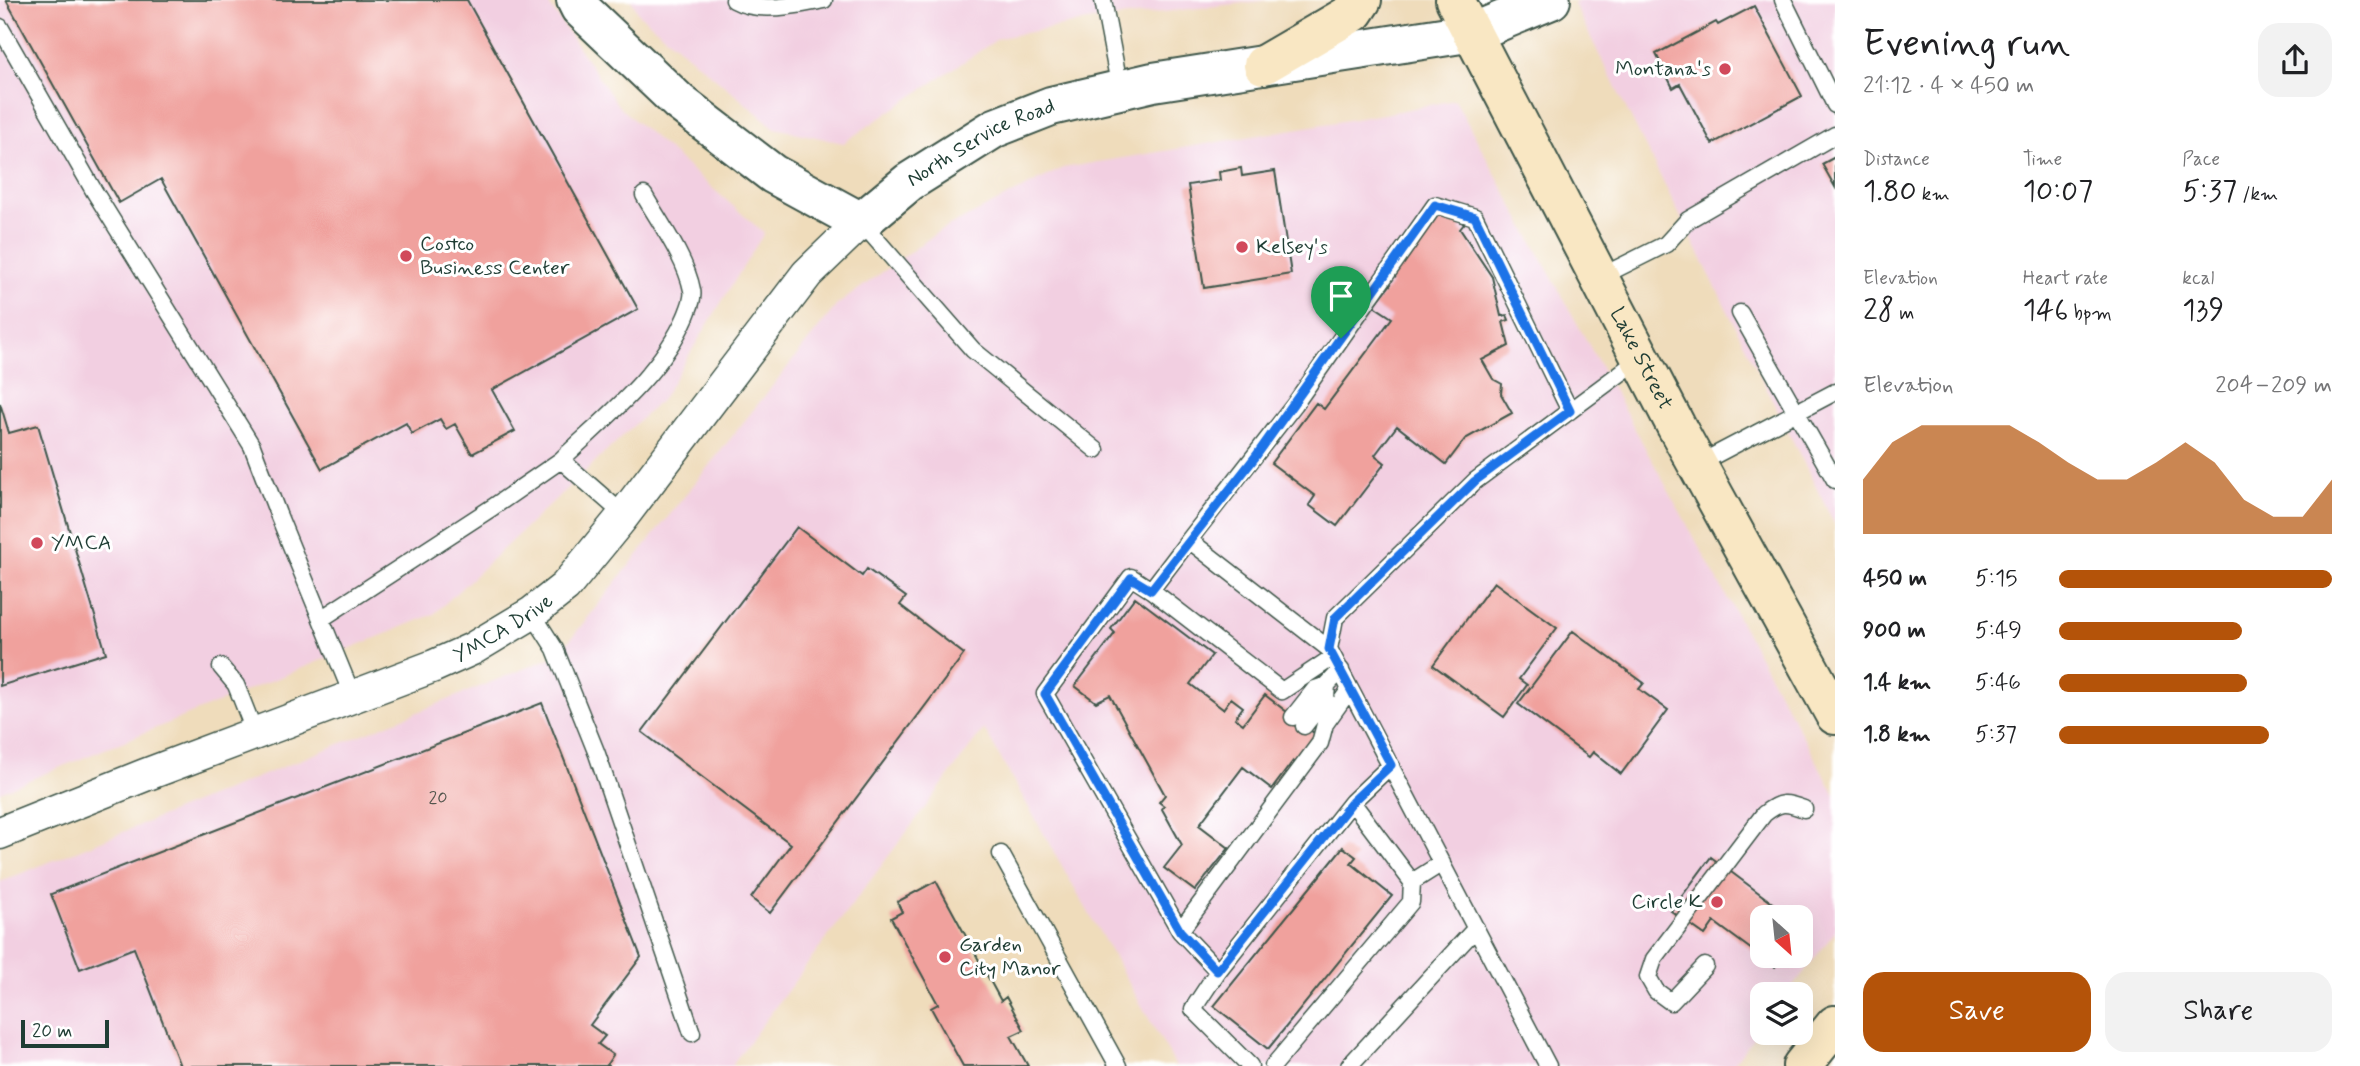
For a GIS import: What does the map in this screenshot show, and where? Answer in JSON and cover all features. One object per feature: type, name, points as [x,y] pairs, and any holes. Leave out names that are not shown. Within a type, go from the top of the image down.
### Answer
[{"type":"main road","points":[[1263,65],[1354,12],[1362,0]]},
{"type":"main road","name":"Lake Street","points":[[1464,16],[1697,464],[1829,699]]},
{"type":"main road","points":[[1802,1066],[1835,1025]]},
{"type":"street","points":[[576,0],[580,8],[679,102],[773,174],[861,222]]},
{"type":"street","points":[[1464,16],[1496,0]]},
{"type":"street","name":"North Service Road","points":[[861,222],[909,182],[995,128],[1051,106],[1153,82],[1263,65],[1464,16],[1551,0]]},
{"type":"street","name":"YMCA Drive","points":[[0,833],[434,666],[472,649],[532,613],[565,587],[624,515],[807,274],[861,222]]},
{"type":"lane","points":[[734,0],[747,7],[799,5],[824,0]]},
{"type":"lane","points":[[1103,0],[1120,89]]},
{"type":"lane","points":[[1783,0],[1835,105]]},
{"type":"lane","points":[[0,27],[94,191],[252,446],[353,696]]},
{"type":"lane","points":[[1600,277],[1666,244],[1688,220],[1835,135]]},
{"type":"lane","points":[[321,619],[494,507],[561,460],[640,384],[677,337],[693,292],[644,195]]},
{"type":"lane","points":[[1151,590],[1294,404],[1435,205],[1475,217],[1570,411]]},
{"type":"lane","points":[[861,222],[973,350],[1096,450]]},
{"type":"lane","points":[[1740,313],[1835,480]]},
{"type":"lane","points":[[1298,721],[1326,698],[1334,659],[1335,618],[1475,481],[1641,358]]},
{"type":"lane","points":[[1697,464],[1835,392]]},
{"type":"lane","points":[[561,460],[624,515]]},
{"type":"lane","points":[[1189,541],[1334,659],[1548,1066]]},
{"type":"lane","points":[[1217,971],[1180,931],[1045,694],[1131,578],[1151,590],[1282,691],[1334,659]]},
{"type":"lane","points":[[532,613],[555,649],[597,754],[692,1033]]},
{"type":"lane","points":[[220,667],[236,685],[256,733]]},
{"type":"lane","points":[[1180,931],[1320,743],[1325,724],[1350,689]]},
{"type":"lane","points":[[1250,1066],[1193,1009],[1217,971],[1352,802],[1391,765]]},
{"type":"lane","points":[[1273,1066],[1410,902],[1412,882],[1352,802]]},
{"type":"lane","points":[[1705,966],[1671,1002],[1656,991],[1648,977],[1654,959],[1765,814],[1774,806],[1787,803],[1804,809]]},
{"type":"lane","points":[[1001,854],[1118,1066]]},
{"type":"lane","points":[[1412,882],[1442,863]]},
{"type":"lane","points":[[1349,1066],[1476,928]]},
{"type":"shaded area","points":[[0,0],[546,0],[619,107],[764,233],[662,399],[434,614],[0,792]]},
{"type":"shaded area","points":[[631,0],[1270,0],[1093,20],[999,38],[843,143],[775,128],[640,15]]},
{"type":"shaded area","points":[[1578,0],[1835,0],[1835,525],[1574,4]]},
{"type":"shaded area","points":[[1455,100],[1835,795],[1835,932],[1813,960],[1813,905],[1750,905],[1750,968],[1807,968],[1796,982],[1750,982],[1750,1042],[1732,1066],[1176,1066],[984,729],[731,1066],[0,1066],[0,882],[558,655],[837,305],[938,232],[1063,168]]},
{"type":"building","name":"Costco Business Center","points":[[6,0],[467,0],[638,309],[492,390],[515,431],[472,454],[455,424],[446,429],[440,419],[412,434],[406,423],[322,469],[161,179],[119,203]]},
{"type":"building","name":"Montana's","points":[[1754,6],[1802,96],[1712,144],[1680,84],[1673,88],[1656,54],[1716,22],[1718,25]]},
{"type":"building","points":[[1835,157],[1835,187],[1822,164]]},
{"type":"building","name":"Kelsey's","points":[[1241,168],[1242,176],[1275,171],[1291,274],[1204,288],[1188,185],[1220,180],[1219,172]]},
{"type":"building","points":[[1442,208],[1464,224],[1460,229],[1492,277],[1501,316],[1507,315],[1509,320],[1503,322],[1509,346],[1482,360],[1493,379],[1502,384],[1501,394],[1512,413],[1465,439],[1446,464],[1397,426],[1375,455],[1385,463],[1337,526],[1309,505],[1315,496],[1271,463],[1316,403],[1324,409],[1392,318],[1374,306],[1391,284],[1388,282]]},
{"type":"building","name":"YMCA","points":[[0,403],[9,433],[38,425],[106,653],[0,686]]},
{"type":"building","points":[[797,527],[862,576],[867,569],[906,597],[900,605],[964,654],[770,913],[751,898],[791,844],[642,732]]},
{"type":"building","points":[[1494,582],[1557,628],[1519,679],[1527,685],[1504,717],[1433,665]]},
{"type":"building","points":[[1135,597],[1212,655],[1190,684],[1223,709],[1231,698],[1243,707],[1235,718],[1243,724],[1265,695],[1319,737],[1298,764],[1293,761],[1272,789],[1243,767],[1199,825],[1229,848],[1195,891],[1164,868],[1182,845],[1162,809],[1164,806],[1159,802],[1165,795],[1110,695],[1096,702],[1075,686],[1115,633],[1111,629]]},
{"type":"building","points":[[1573,631],[1644,683],[1639,689],[1668,710],[1621,774],[1593,752],[1589,757],[1518,704]]},
{"type":"building","points":[[542,703],[641,957],[590,1025],[605,1036],[598,1044],[613,1055],[607,1064],[609,1066],[180,1066],[134,948],[80,969],[51,894]]},
{"type":"building","points":[[1343,847],[1356,857],[1351,863],[1392,896],[1268,1049],[1214,1006]]},
{"type":"building","points":[[1711,857],[1775,905],[1750,905],[1750,949],[1714,922],[1705,935],[1671,911]]},
{"type":"building","name":"Garden City Manor","points":[[936,881],[1001,1001],[1006,997],[1024,1030],[1011,1036],[1028,1066],[963,1066],[931,1008],[938,1004],[891,918],[902,912],[897,902]]},
{"type":"place","name":"Montana's","points":[[1725,69]]},
{"type":"place","name":"Kelsey's","points":[[1242,247]]},
{"type":"place","name":"Costco Business Center","points":[[406,256]]},
{"type":"place","name":"YMCA","points":[[37,543]]},
{"type":"place","name":"Circle K","points":[[1717,902]]},
{"type":"place","name":"Garden City Manor","points":[[945,957]]},
{"type":"route","points":[[1435,205],[1475,217],[1570,411],[1475,481],[1335,618],[1329,649],[1391,765],[1352,802],[1217,971],[1180,931],[1045,694],[1131,578],[1151,590],[1256,456],[1341,338],[1435,205]]}]
